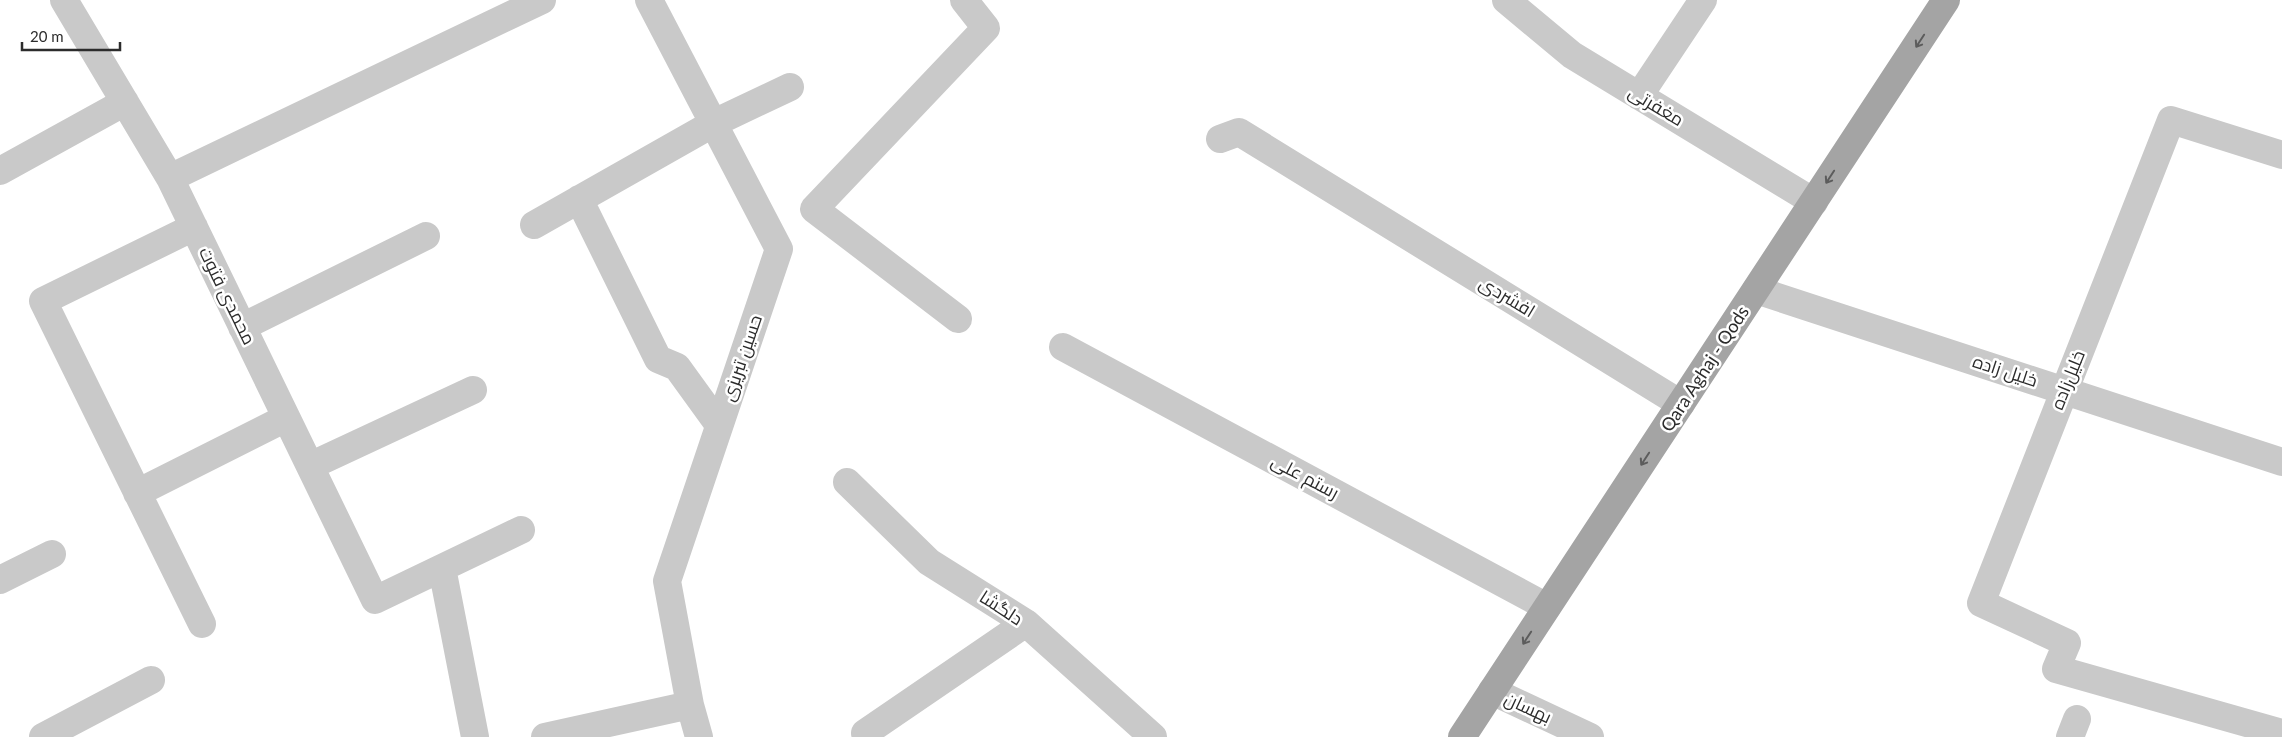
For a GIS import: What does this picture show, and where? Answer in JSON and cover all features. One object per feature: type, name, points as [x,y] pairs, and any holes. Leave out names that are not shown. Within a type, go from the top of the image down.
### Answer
[{"type":"main road","name":"Qara Aghaj - Qods","points":[[1462,737],[1946,0]]},
{"type":"street","name":"محمدی فتوت","points":[[64,0],[170,178],[375,600],[442,568]]},
{"type":"street","points":[[170,178],[542,0]]},
{"type":"street","name":"حسین تبریزی","points":[[649,0],[779,249],[667,582],[690,705],[699,737]]},
{"type":"street","points":[[958,319],[814,209],[986,28],[964,0]]},
{"type":"street","name":"مغفرتی","points":[[1506,0],[1572,55],[1814,202]]},
{"type":"street","points":[[1639,96],[1703,0]]},
{"type":"street","points":[[534,225],[714,124],[790,87]]},
{"type":"street","points":[[0,171],[125,102]]},
{"type":"street","name":"خلیل‌زاده","points":[[2282,155],[2171,120],[1981,603],[2067,643],[2056,669],[2282,734]]},
{"type":"street","name":"افشردی","points":[[1220,139],[1239,132],[1681,404]]},
{"type":"street","points":[[579,199],[658,359],[677,367],[720,425]]},
{"type":"street","points":[[194,227],[43,301],[202,624]]},
{"type":"street","points":[[242,326],[426,236]]},
{"type":"street","name":"خلیل زاده","points":[[1756,290],[2282,462]]},
{"type":"street","name":"رستم علی","points":[[1063,347],[1548,607]]},
{"type":"street","points":[[310,466],[473,390]]},
{"type":"street","points":[[137,493],[286,418]]},
{"type":"street","name":"دلگشا","points":[[847,482],[929,562],[1026,623],[1153,737]]},
{"type":"street","points":[[475,737],[442,568],[521,530]]},
{"type":"street","points":[[0,580],[52,554]]},
{"type":"street","points":[[865,733],[1026,623]]},
{"type":"street","points":[[42,737],[151,680]]},
{"type":"street","name":"بهسان","points":[[1492,691],[1590,737]]},
{"type":"street","points":[[545,737],[690,705]]}]
